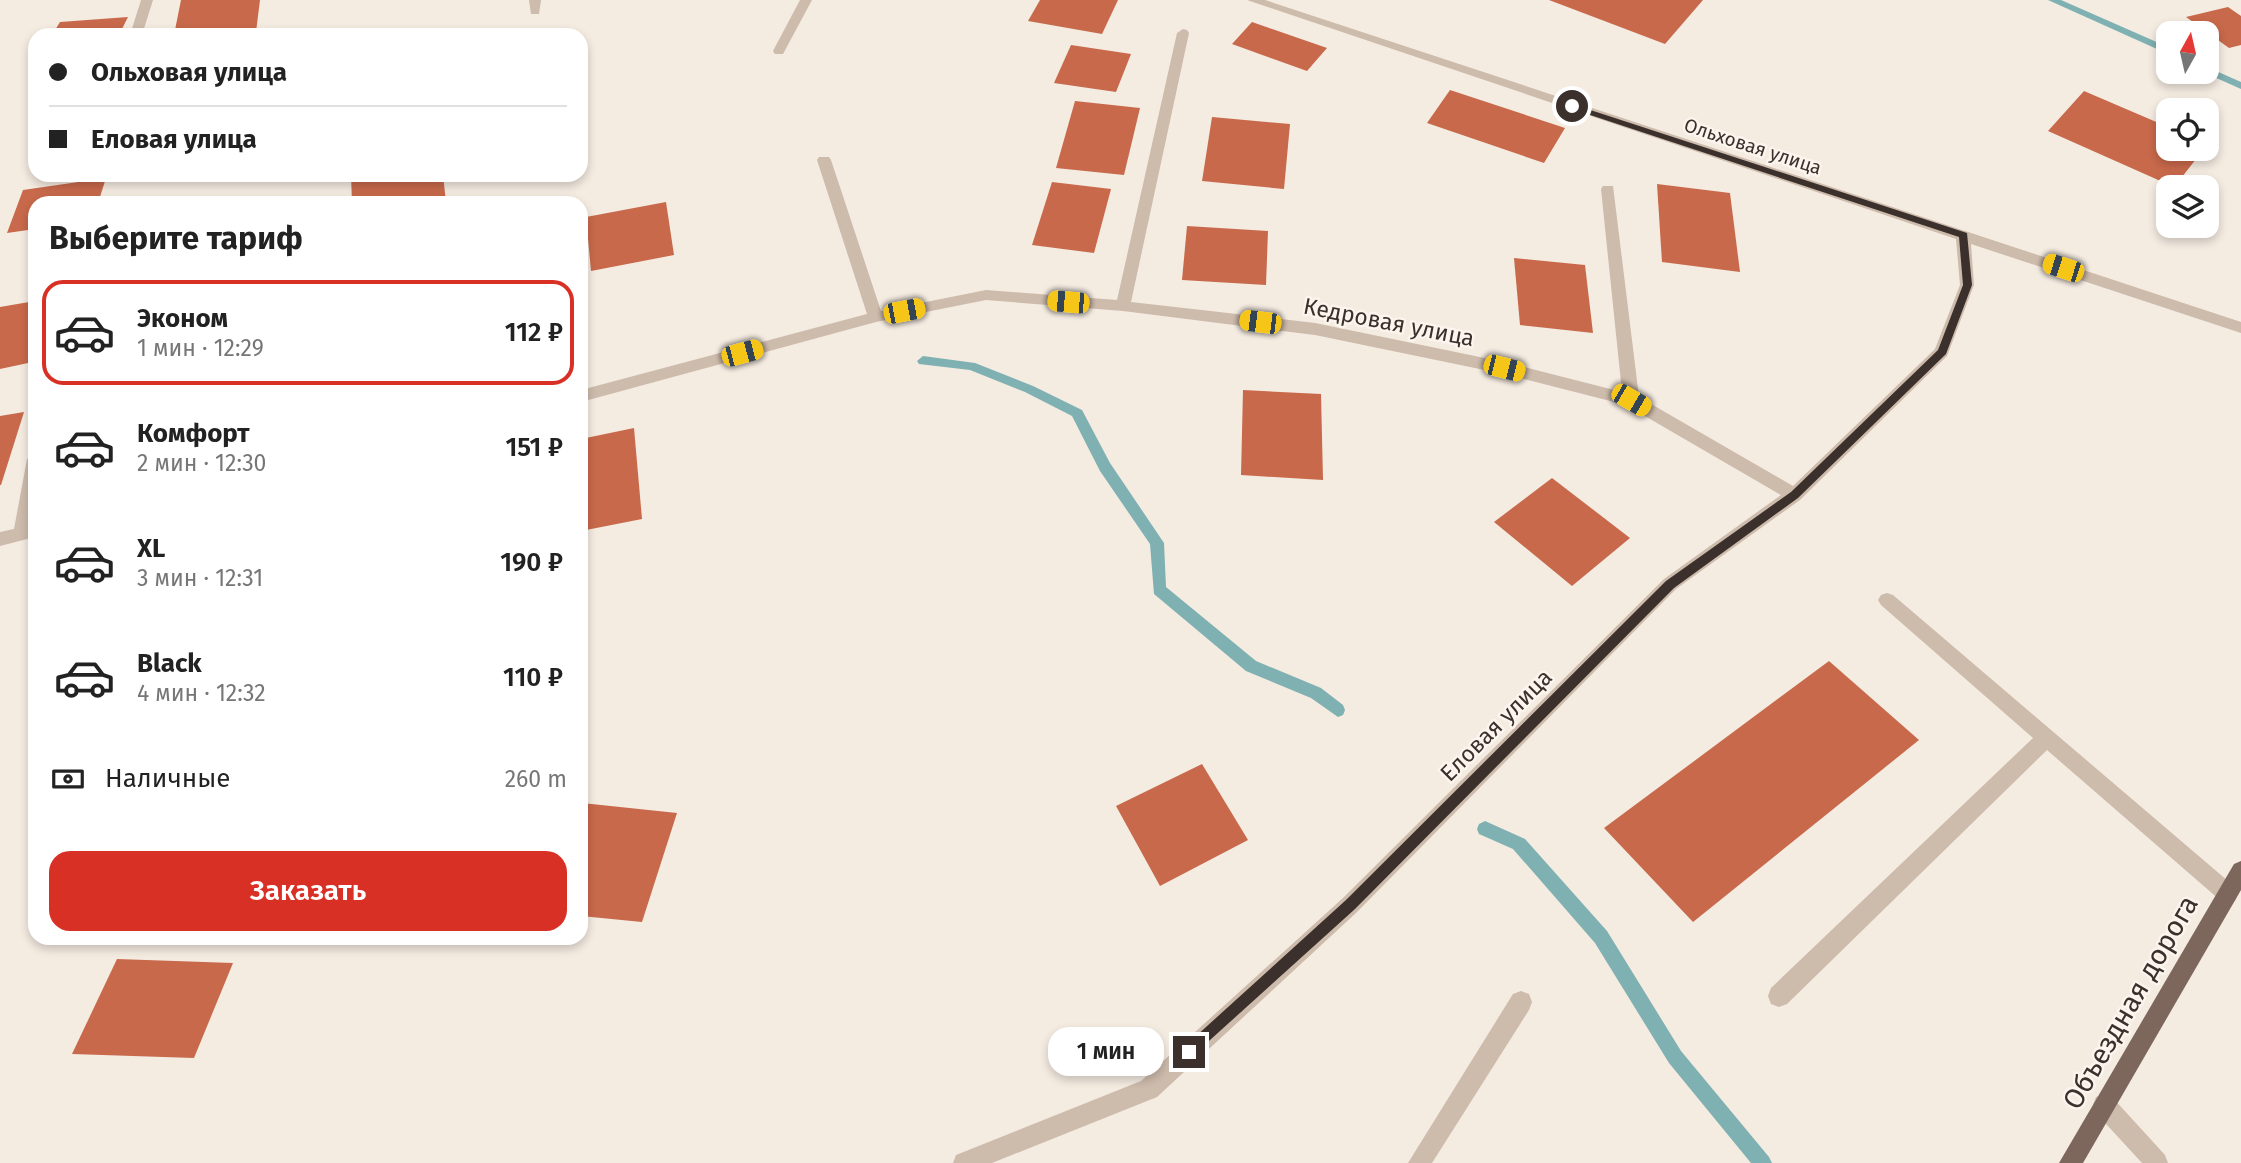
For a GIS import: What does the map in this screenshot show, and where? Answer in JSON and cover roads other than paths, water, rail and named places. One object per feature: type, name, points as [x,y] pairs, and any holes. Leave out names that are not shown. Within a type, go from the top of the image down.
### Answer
[{"type":"main road","name":"Объездная дорога","points":[[2070,1163],[2241,871]]},
{"type":"street","points":[[138,28],[147,0]]},
{"type":"street","points":[[779,51],[806,0]]},
{"type":"street","name":"Ольховая улица","points":[[1253,0],[2241,328]]},
{"type":"street","points":[[1123,306],[1183,33]]},
{"type":"street","points":[[824,160],[876,317]]},
{"type":"street","points":[[1608,189],[1631,400]]},
{"type":"street","name":"Еловая улица","points":[[964,1163],[1149,1088],[1350,905],[1670,584],[1794,495],[1942,352],[1968,285],[1964,235]]},
{"type":"street","name":"Кедровая улица","points":[[588,394],[876,317],[986,296],[1123,306],[1315,329],[1504,368],[1631,400],[1794,495]]},
{"type":"street","points":[[0,539],[28,532]]},
{"type":"street","points":[[1887,600],[2228,894]]},
{"type":"street","points":[[1779,996],[2045,738]]},
{"type":"street","points":[[1419,1163],[1521,1002]]},
{"type":"street","points":[[2104,1105],[2158,1163]]},
{"type":"waterway","points":[[2053,0],[2156,46]]},
{"type":"waterway","points":[[2219,76],[2241,86]]},
{"type":"waterway","points":[[923,361],[971,366],[1029,389],[1077,413],[1105,467],[1157,543],[1159,590],[1251,666],[1316,693],[1338,710]]},
{"type":"waterway","points":[[1485,829],[1519,844],[1601,937],[1675,1057],[1763,1163]]}]
